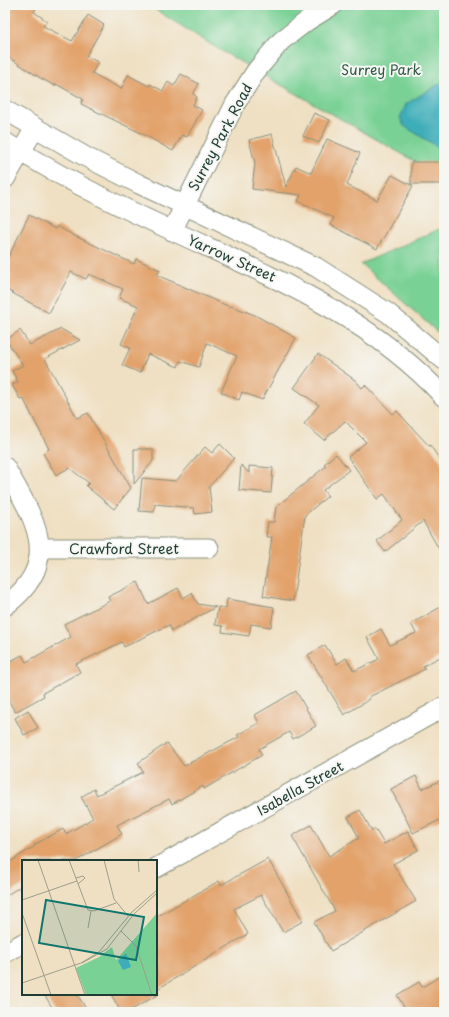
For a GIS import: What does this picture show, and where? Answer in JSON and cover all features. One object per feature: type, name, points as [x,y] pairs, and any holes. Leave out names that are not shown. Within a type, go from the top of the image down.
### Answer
[{"type":"street","name":"Surrey Park Road","points":[[172,231],[235,104],[263,61],[294,31],[333,5]]},
{"type":"street","name":"Yarrow Street","points":[[5,110],[93,160],[184,206],[316,267],[388,313],[444,360]]},
{"type":"street","points":[[5,179],[35,128]]},
{"type":"street","name":"Yarrow Street","points":[[5,142],[84,187],[172,231],[279,279],[326,304],[386,344],[444,397]]},
{"type":"street","points":[[5,467],[32,518],[38,534],[39,548],[38,562],[31,581],[20,595],[5,606]]},
{"type":"street","name":"Crawford Street","points":[[39,548],[209,548]]},
{"type":"street","name":"Isabella Street","points":[[157,867],[444,707]]},
{"type":"street","points":[[5,953],[22,944]]},
{"type":"green space","name":"Surrey Park","points":[[148,5],[444,5],[444,178],[220,50]]},
{"type":"green space","points":[[444,227],[444,338],[361,264]]},
{"type":"water","points":[[444,81],[444,151],[404,126],[400,118],[406,104]]},
{"type":"building","points":[[5,5],[38,5],[34,12],[47,21],[43,26],[72,41],[88,15],[104,25],[86,56],[98,62],[92,73],[121,89],[128,75],[149,86],[150,84],[163,91],[168,82],[174,86],[181,74],[199,84],[193,94],[197,97],[193,105],[202,110],[187,137],[182,135],[173,151],[143,134],[81,104],[83,99],[56,84],[55,86],[42,79],[5,55]]},
{"type":"building","points":[[314,113],[330,120],[319,143],[303,136]]},
{"type":"building","points":[[272,134],[286,187],[296,166],[311,173],[327,139],[360,153],[347,185],[377,200],[392,175],[413,186],[377,249],[331,225],[334,218],[298,201],[301,195],[252,189],[255,163],[249,140]]},
{"type":"building","points":[[411,162],[442,162],[441,184],[411,184]]},
{"type":"building","points":[[29,215],[55,229],[57,226],[134,264],[136,259],[160,270],[157,275],[230,307],[231,306],[255,315],[296,338],[262,400],[242,392],[239,400],[221,392],[237,356],[207,343],[199,367],[180,361],[178,367],[148,354],[140,373],[122,365],[130,348],[121,344],[138,306],[119,298],[123,289],[89,274],[86,279],[71,272],[49,313],[5,289],[5,264]]},
{"type":"building","points":[[61,329],[80,340],[45,359],[77,418],[88,413],[131,488],[114,509],[86,486],[89,483],[69,468],[56,475],[43,453],[49,449],[23,398],[20,399],[12,385],[18,382],[12,371],[23,365],[6,340],[20,330],[30,345]]},
{"type":"building","points":[[318,354],[355,380],[362,388],[365,385],[393,414],[397,411],[429,446],[430,445],[444,466],[444,558],[423,521],[385,552],[377,541],[402,520],[384,494],[377,499],[348,457],[366,442],[345,421],[324,440],[304,424],[319,405],[294,388]]},
{"type":"building","points":[[220,444],[234,458],[209,487],[212,512],[195,514],[194,508],[155,504],[154,512],[139,511],[142,478],[176,481],[205,447],[212,453]]},
{"type":"building","points":[[134,449],[153,449],[153,461],[134,484]]},
{"type":"building","points":[[336,454],[349,470],[323,490],[328,496],[305,515],[293,601],[263,596],[272,537],[266,537],[268,522],[274,522],[276,507],[326,466],[324,464]]},
{"type":"building","points":[[241,465],[249,473],[249,466],[273,468],[271,493],[239,490]]},
{"type":"building","points":[[138,582],[148,604],[178,588],[183,598],[192,593],[198,604],[216,607],[172,631],[169,625],[124,647],[122,642],[76,664],[80,672],[43,693],[44,696],[15,712],[5,694],[5,664],[22,655],[26,662],[71,637],[64,624],[110,601],[108,597]]},
{"type":"building","points":[[227,599],[274,607],[271,627],[251,624],[249,636],[222,632],[223,626],[215,625],[218,607],[226,608]]},
{"type":"building","points":[[444,605],[444,655],[423,666],[425,669],[369,697],[370,699],[344,715],[308,655],[325,645],[337,664],[346,658],[354,671],[379,659],[367,637],[381,629],[390,645],[416,633],[411,624]]},
{"type":"building","points":[[296,691],[316,726],[293,739],[289,732],[259,749],[262,755],[204,789],[203,786],[172,804],[169,799],[117,825],[122,834],[78,860],[22,860],[22,886],[5,896],[5,865],[35,846],[34,845],[63,829],[66,834],[93,818],[81,797],[94,789],[97,795],[143,772],[138,763],[167,743],[184,766],[239,737],[237,735],[259,723],[255,715]]},
{"type":"building","points":[[28,710],[38,728],[24,735],[15,718]]},
{"type":"building","points":[[416,776],[422,789],[444,779],[444,818],[413,833],[391,789]]},
{"type":"building","points":[[360,810],[372,831],[375,829],[384,844],[408,831],[418,850],[393,864],[416,901],[331,951],[314,922],[335,911],[292,836],[311,825],[329,856],[359,838],[348,817]]},
{"type":"building","points":[[268,859],[303,921],[283,932],[261,895],[234,909],[248,934],[157,989],[157,916],[219,881],[221,885]]},
{"type":"building","points":[[444,974],[444,1012],[407,1012],[397,995],[419,982],[422,987]]},
{"type":"building","points":[[159,994],[128,1012],[121,1012],[112,995]]},
{"type":"building","points":[[45,995],[78,995],[88,1012],[55,1012]]}]
